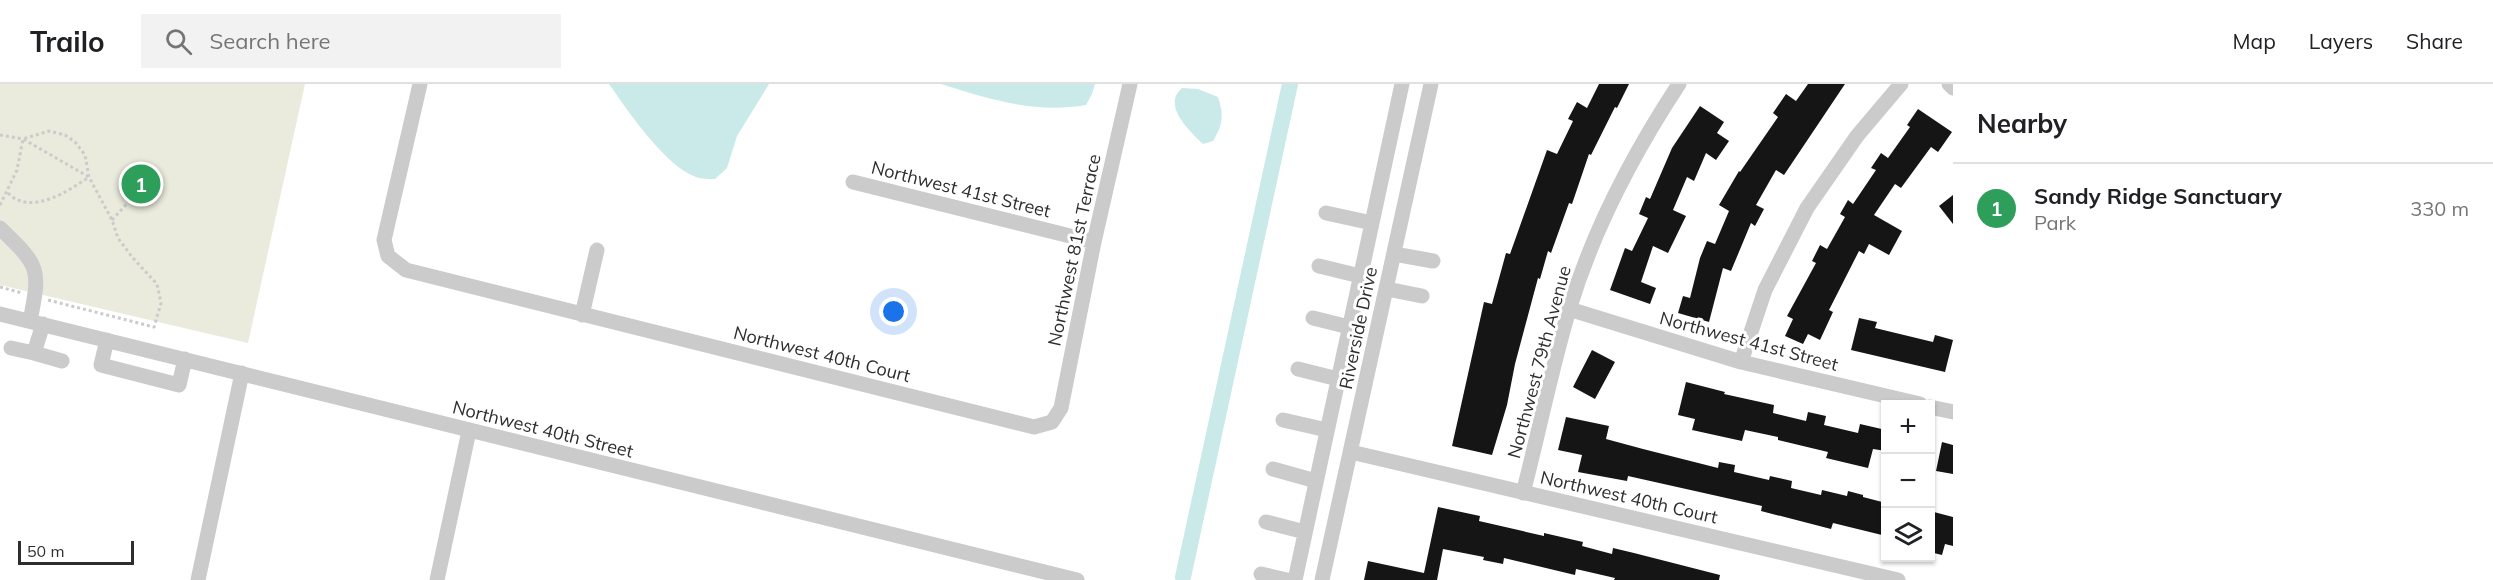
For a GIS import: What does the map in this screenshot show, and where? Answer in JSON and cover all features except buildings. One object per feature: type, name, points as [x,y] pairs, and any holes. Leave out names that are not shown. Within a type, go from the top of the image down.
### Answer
[{"type":"street","name":"Northwest 40th Court","points":[[420,84],[384,240],[388,256],[406,270],[1034,427],[1052,422]]},
{"type":"street","name":"Northwest 81st Terrace","points":[[1052,422],[1061,408],[1094,242],[1130,84]]},
{"type":"street","name":"Riverside Drive","points":[[1294,580],[1402,84]]},
{"type":"street","name":"Riverside Drive","points":[[1322,580],[1431,84]]},
{"type":"street","name":"Northwest 79th Avenue","points":[[1523,493],[1569,309],[1594,243],[1618,188],[1655,120],[1679,84]]},
{"type":"street","points":[[1741,362],[1765,290],[1807,208],[1857,136],[1901,84]]},
{"type":"street","points":[[1949,84],[1953,88]]},
{"type":"street","name":"Northwest 41st Street","points":[[853,182],[1094,242]]},
{"type":"street","points":[[1326,213],[1372,223]]},
{"type":"street","points":[[0,228],[29,256],[35,266],[37,275],[34,353]]},
{"type":"street","points":[[582,315],[597,250]]},
{"type":"street","points":[[1394,254],[1433,261]]},
{"type":"street","points":[[1318,266],[1360,276]]},
{"type":"street","points":[[1387,289],[1422,296]]},
{"type":"street","name":"Northwest 41st Street","points":[[1569,309],[1741,362],[1899,400]]},
{"type":"street","name":"Northwest 40th Street","points":[[0,314],[1045,576],[1077,580]]},
{"type":"street","points":[[1313,318],[1349,327]]},
{"type":"street","points":[[107,340],[101,365],[179,385],[185,359]]},
{"type":"street","points":[[11,348],[62,361]]},
{"type":"street","points":[[137,374],[144,349]]},
{"type":"street","points":[[1298,369],[1338,379]]},
{"type":"street","points":[[198,580],[242,373]]},
{"type":"street","points":[[1935,408],[1953,412]]},
{"type":"street","points":[[1283,420],[1327,430]]},
{"type":"street","points":[[437,580],[469,431]]},
{"type":"street","name":"Northwest 40th Court","points":[[1351,452],[1898,580]]},
{"type":"street","points":[[1273,470],[1316,481]]},
{"type":"street","points":[[1266,522],[1305,532]]},
{"type":"street","points":[[1261,574],[1287,580]]},
{"type":"path","points":[[0,287],[154,327],[161,303],[157,284],[118,238],[112,220],[89,177],[85,155],[75,142],[65,135],[49,131],[23,140]]},
{"type":"path","points":[[0,135],[23,140],[89,177]]},
{"type":"path","points":[[0,205],[8,193],[17,170],[23,140]]},
{"type":"path","points":[[112,220],[132,198],[140,171]]},
{"type":"path","points":[[8,193],[16,201],[27,205],[72,189],[89,177]]},
{"type":"shaded area","points":[[0,84],[305,84],[248,343],[0,285]]},
{"type":"water","points":[[609,84],[769,84],[737,136],[727,168],[715,179],[703,179],[684,171],[660,150]]},
{"type":"water","points":[[941,84],[1095,84],[1086,105],[1049,108],[1012,104]]},
{"type":"water","points":[[1182,88],[1198,89],[1218,97],[1222,120],[1213,141],[1203,144],[1180,118],[1175,103],[1176,95]]},
{"type":"waterway","points":[[1183,577],[1290,84]]},
{"type":"place","name":"Sandy Ridge Sanctuary","points":[[141,184]]}]
